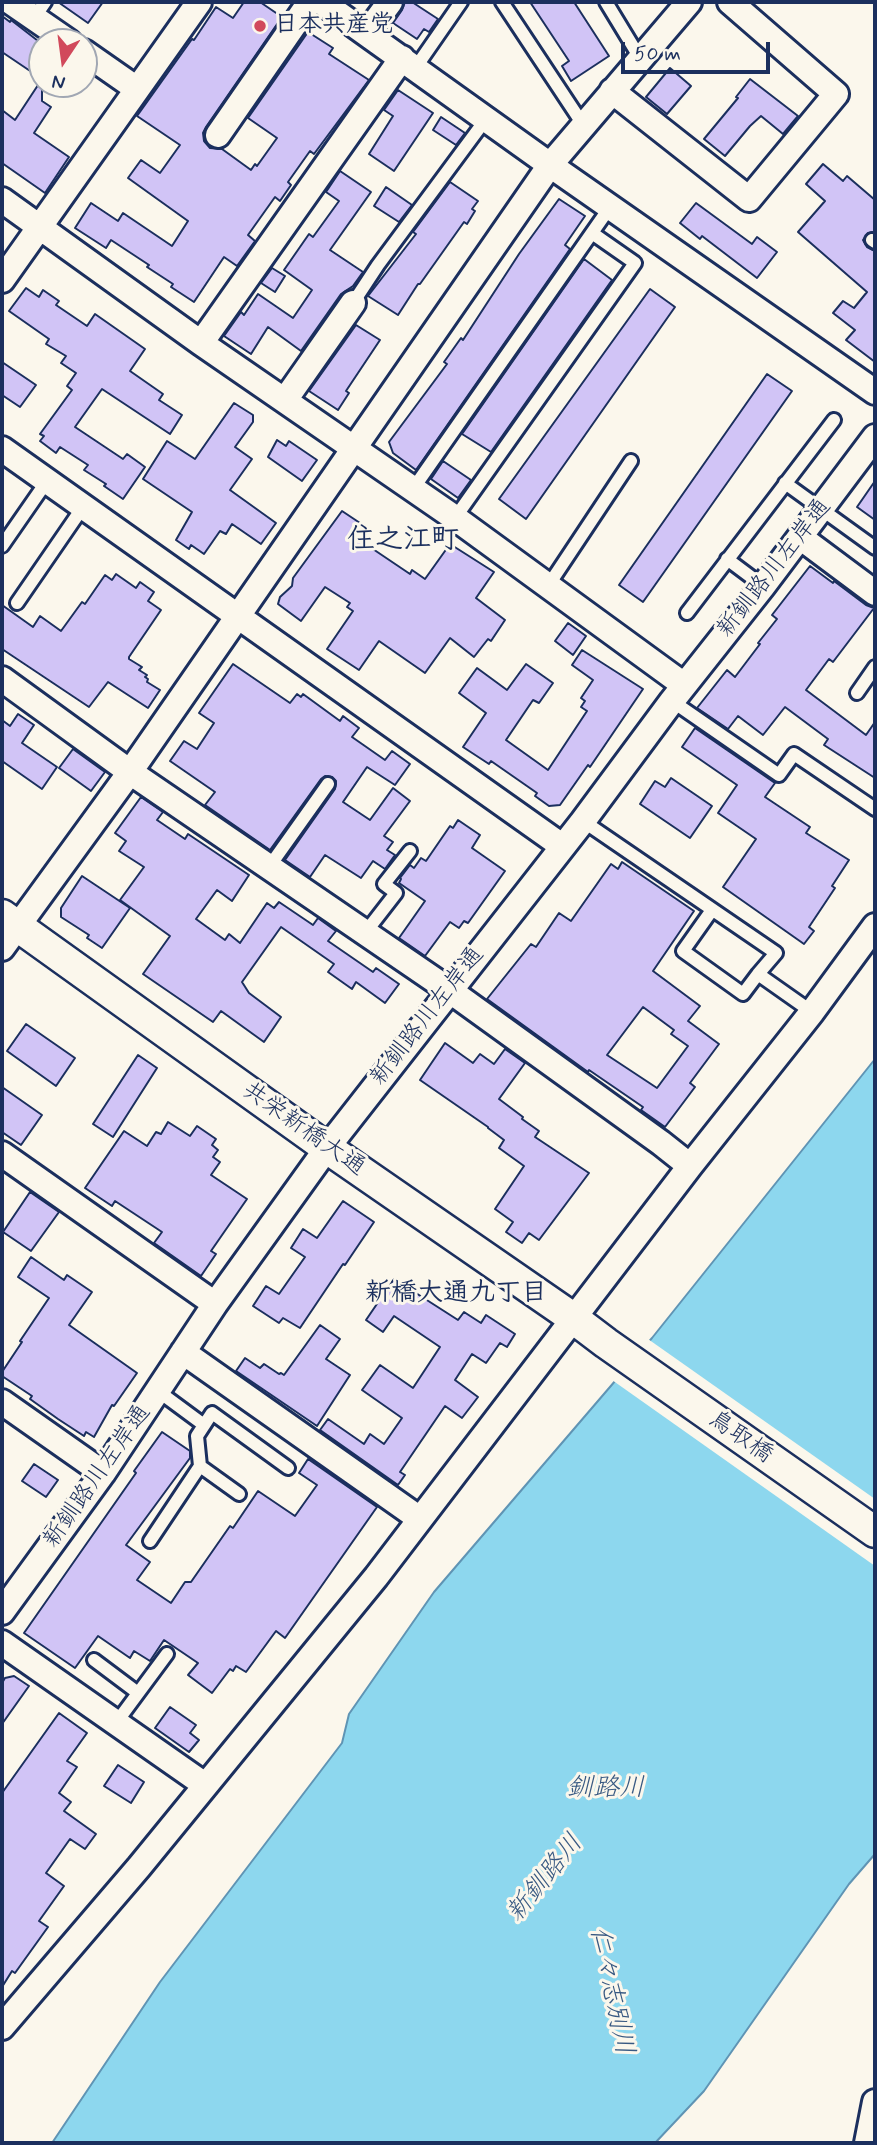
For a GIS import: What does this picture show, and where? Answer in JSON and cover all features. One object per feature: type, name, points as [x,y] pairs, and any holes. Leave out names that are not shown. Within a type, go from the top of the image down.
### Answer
[{"type":"street","points":[[11,2],[40,10],[56,28]]},
{"type":"street","points":[[2,280],[199,2]]},
{"type":"street","points":[[218,135],[310,2]]},
{"type":"street","points":[[322,2],[875,392]]},
{"type":"street","points":[[367,33],[390,2]]},
{"type":"street","points":[[7,930],[130,772],[550,165],[689,2]]},
{"type":"street","points":[[612,91],[749,199],[836,94],[730,2]]},
{"type":"street","points":[[98,62],[137,89]]},
{"type":"street","points":[[201,343],[409,63]]},
{"type":"street","points":[[2,200],[201,343],[455,518],[548,586],[678,693]]},
{"type":"street","points":[[285,400],[353,303]]},
{"type":"street","name":"新釧路川左岸通","points":[[2,1612],[103,1473],[215,1304],[327,1148],[583,821],[875,437]]},
{"type":"street","points":[[2,449],[562,846]]},
{"type":"street","points":[[800,537],[875,593]]},
{"type":"street","points":[[2,679],[130,772],[449,990],[690,1166]]},
{"type":"street","points":[[6,2015],[205,1785],[376,1577],[690,1166],[812,1012],[875,926]]},
{"type":"street","name":"共栄新橋大通","points":[[7,930],[327,1148],[606,1343]]},
{"type":"street","points":[[2,1154],[215,1304]]},
{"type":"street","name":"鳥取橋","points":[[606,1343],[875,1532]]},
{"type":"street","points":[[183,1352],[420,1519]]},
{"type":"street","points":[[2,1402],[103,1473]]},
{"type":"street","points":[[2,1643],[205,1785]]},
{"type":"street","points":[[867,2143],[875,2102]]},
{"type":"lane","points":[[409,63],[461,2]]},
{"type":"lane","points":[[502,2],[584,126]]},
{"type":"lane","points":[[606,2],[640,58]]},
{"type":"lane","points":[[353,303],[486,119]]},
{"type":"lane","points":[[412,489],[610,207]]},
{"type":"lane","points":[[455,518],[635,263],[592,233]]},
{"type":"lane","points":[[687,613],[834,420]]},
{"type":"lane","points":[[548,586],[631,461]]},
{"type":"lane","points":[[2,546],[47,481]]},
{"type":"lane","points":[[786,483],[875,548]]},
{"type":"lane","points":[[17,603],[83,507]]},
{"type":"lane","points":[[727,559],[763,586]]},
{"type":"lane","points":[[857,693],[875,667]]},
{"type":"lane","points":[[678,693],[779,775],[794,754],[875,809]]},
{"type":"lane","points":[[269,867],[328,784]]},
{"type":"lane","points":[[583,821],[776,953],[743,994],[683,951],[712,910]]},
{"type":"lane","points":[[366,933],[396,893],[384,884],[410,851]]},
{"type":"lane","points":[[758,974],[812,1012]]},
{"type":"lane","points":[[158,1391],[204,1425]]},
{"type":"lane","points":[[150,1541],[200,1466],[197,1436],[212,1413],[288,1468]]},
{"type":"lane","points":[[200,1466],[239,1494]]},
{"type":"lane","points":[[116,1723],[167,1654]]},
{"type":"lane","points":[[94,1660],[138,1693]]},
{"type":"water","name":"釧路川","points":[[875,1059],[875,1854],[849,1884],[704,2091],[655,2143],[52,2143],[160,1982],[342,1743],[349,1714],[434,1592],[652,1338]]},
{"type":"pier","points":[[648,1339],[875,1499],[875,1566],[612,1380]]},
{"type":"building","points":[[58,2],[103,2],[88,23]]},
{"type":"building","points":[[244,2],[260,2],[282,17],[206,127],[203,133],[204,141],[210,148],[222,149],[251,170],[255,164],[257,166],[277,138],[248,118],[308,32],[333,48],[329,54],[369,80],[314,154],[310,151],[288,182],[291,185],[280,201],[275,197],[248,235],[255,241],[237,266],[224,257],[194,302],[171,287],[173,284],[147,267],[149,265],[111,240],[106,248],[75,228],[91,203],[118,221],[123,213],[172,246],[188,221],[128,178],[141,160],[160,173],[180,145],[137,116],[216,7],[233,18]]},
{"type":"building","points":[[405,2],[412,2],[438,19],[429,32],[424,29],[417,39],[393,23]]},
{"type":"building","points":[[530,2],[574,2],[609,56],[571,81],[562,66],[569,61]]},
{"type":"building","points":[[2,16],[28,33],[28,70],[2,52]]},
{"type":"building","points":[[670,68],[691,86],[667,114],[646,97]]},
{"type":"building","points":[[750,79],[798,116],[783,134],[761,116],[725,156],[704,139]]},
{"type":"building","points":[[398,90],[433,113],[394,171],[369,154],[393,116],[384,110]]},
{"type":"building","points":[[29,98],[42,98],[42,101],[51,107],[34,133],[69,157],[45,193],[2,163],[2,110],[15,120]]},
{"type":"building","points":[[441,117],[465,133],[456,145],[433,130]]},
{"type":"building","points":[[823,164],[843,181],[847,176],[875,200],[875,232],[868,233],[863,240],[867,247],[875,251],[875,362],[846,340],[855,330],[833,313],[843,301],[854,308],[867,292],[798,232],[825,201],[806,184]]},
{"type":"building","points":[[340,171],[371,192],[330,250],[363,272],[353,286],[341,294],[301,351],[268,327],[251,354],[224,336],[241,312],[244,315],[258,294],[293,318],[312,290],[284,270],[309,234],[313,237],[339,201],[326,192]]},
{"type":"building","points":[[450,182],[478,201],[472,209],[475,211],[418,284],[398,315],[368,296],[416,234],[413,232]]},
{"type":"building","points":[[386,187],[412,205],[399,222],[374,206]]},
{"type":"building","points":[[559,199],[585,216],[565,245],[570,249],[416,470],[393,453],[389,442],[447,364],[444,362],[461,338],[463,340],[519,254]]},
{"type":"building","points":[[696,203],[752,244],[757,237],[777,252],[757,278],[702,236],[700,239],[680,223]]},
{"type":"building","points":[[584,259],[612,280],[491,452],[462,434]]},
{"type":"building","points":[[272,268],[285,276],[275,292],[261,283]]},
{"type":"building","points":[[26,288],[39,297],[43,290],[59,301],[56,305],[87,326],[95,314],[145,349],[130,371],[163,394],[159,400],[182,415],[170,434],[102,389],[75,427],[123,459],[127,454],[145,467],[123,499],[84,470],[88,465],[60,447],[56,453],[40,441],[44,436],[40,434],[72,390],[67,386],[76,373],[61,363],[66,356],[46,344],[49,339],[9,311]]},
{"type":"building","points":[[650,289],[675,307],[526,519],[499,499]]},
{"type":"building","points":[[356,325],[380,340],[346,391],[349,393],[338,410],[309,391]]},
{"type":"building","points":[[2,362],[36,385],[20,407],[2,395]]},
{"type":"building","points":[[767,374],[792,391],[643,602],[619,585]]},
{"type":"building","points":[[234,403],[253,415],[253,422],[235,447],[252,459],[230,490],[276,523],[261,544],[232,524],[226,534],[220,531],[204,554],[191,545],[189,549],[176,540],[192,512],[143,479],[167,441],[195,459]]},
{"type":"building","points":[[277,440],[286,446],[289,441],[317,460],[302,481],[268,457]]},
{"type":"building","points":[[443,461],[471,480],[458,498],[431,479]]},
{"type":"building","points":[[875,481],[875,520],[857,507]]},
{"type":"building","points":[[342,511],[369,529],[361,541],[410,574],[412,570],[425,579],[450,544],[494,572],[476,598],[505,620],[491,641],[488,639],[474,657],[450,638],[425,673],[379,641],[359,670],[327,649],[353,611],[347,607],[350,603],[325,587],[301,621],[278,604],[280,597],[292,586],[293,578]]},
{"type":"building","points":[[810,566],[874,608],[833,662],[829,659],[806,690],[866,735],[875,722],[875,778],[824,745],[828,739],[785,707],[763,735],[738,716],[728,729],[697,708],[727,670],[735,677],[777,619],[772,615]]},
{"type":"building","points":[[116,574],[136,588],[140,582],[154,592],[148,601],[161,610],[129,657],[142,667],[139,670],[147,675],[147,682],[160,690],[148,708],[108,682],[89,707],[2,649],[2,605],[33,627],[40,616],[61,631],[82,602],[85,604],[105,575],[112,580]]},
{"type":"building","points":[[568,623],[586,636],[573,655],[555,641]]},
{"type":"building","points":[[582,650],[643,689],[590,767],[588,765],[560,805],[549,806],[535,796],[537,793],[491,761],[489,764],[463,747],[486,713],[459,693],[477,668],[507,690],[526,664],[553,683],[539,703],[533,700],[506,740],[548,770],[587,711],[581,707],[585,701],[581,698],[593,680],[572,665]]},
{"type":"building","points":[[233,664],[290,703],[297,694],[301,697],[303,694],[340,721],[343,716],[359,728],[352,737],[385,760],[392,751],[410,764],[395,785],[367,767],[343,802],[370,820],[393,788],[410,801],[384,836],[393,842],[387,850],[395,855],[385,869],[373,861],[361,878],[325,855],[310,877],[285,860],[335,789],[336,781],[332,777],[325,776],[321,779],[270,850],[205,805],[215,792],[170,761],[184,741],[197,749],[214,723],[199,713]]},
{"type":"building","points":[[18,714],[34,725],[22,743],[57,767],[42,789],[2,761],[2,720],[10,726]]},
{"type":"building","points":[[695,728],[775,783],[765,797],[810,827],[806,833],[849,860],[832,886],[835,888],[809,927],[814,931],[804,944],[723,887],[756,839],[718,813],[737,785],[682,747]]},
{"type":"building","points":[[73,749],[105,772],[91,791],[59,768]]},
{"type":"building","points":[[671,778],[712,806],[690,838],[640,804],[655,781],[665,787]]},
{"type":"building","points":[[141,797],[163,812],[157,820],[185,839],[188,834],[249,875],[232,901],[217,890],[196,919],[225,940],[229,934],[240,943],[267,903],[274,908],[279,902],[313,925],[318,918],[336,931],[328,941],[373,972],[376,968],[399,984],[385,1003],[356,982],[352,989],[328,972],[334,964],[281,927],[242,982],[249,993],[281,1017],[264,1042],[221,1011],[213,1022],[143,974],[170,936],[120,900],[144,867],[119,851],[126,841],[115,833]]},
{"type":"building","points":[[458,820],[480,835],[472,848],[505,871],[468,923],[464,921],[459,928],[450,922],[425,956],[399,938],[425,901],[399,883],[400,878],[410,865],[414,868],[421,858],[426,861],[450,826],[453,828]]},
{"type":"building","points":[[622,862],[694,911],[653,971],[700,1006],[688,1021],[719,1044],[690,1083],[695,1087],[665,1127],[641,1110],[643,1107],[589,1070],[588,1072],[487,999],[531,944],[536,947],[559,913],[571,921],[611,864],[618,869]],"holes":[[[643,1007],[674,1030],[671,1034],[688,1046],[657,1088],[607,1055]]]},
{"type":"building","points":[[82,876],[130,908],[102,948],[87,938],[89,935],[61,917],[61,908]]},
{"type":"building","points":[[26,1024],[75,1058],[56,1086],[7,1051]]},
{"type":"building","points":[[445,1043],[473,1063],[480,1054],[494,1064],[505,1049],[525,1063],[499,1099],[539,1131],[535,1137],[589,1173],[539,1240],[529,1233],[522,1243],[506,1232],[513,1222],[495,1209],[524,1166],[499,1148],[504,1140],[420,1080]]},
{"type":"building","points":[[138,1055],[157,1068],[113,1137],[93,1124]]},
{"type":"building","points":[[2,1087],[42,1115],[21,1145],[2,1132]]},
{"type":"building","points":[[168,1122],[190,1136],[197,1126],[216,1139],[212,1145],[218,1150],[213,1157],[220,1162],[211,1175],[247,1199],[211,1251],[216,1254],[201,1276],[154,1243],[162,1232],[115,1201],[112,1206],[85,1188],[124,1131],[147,1146],[156,1132],[161,1134]]},
{"type":"building","points":[[30,1192],[59,1212],[31,1251],[3,1232]]},
{"type":"building","points":[[343,1201],[374,1222],[300,1328],[283,1318],[279,1323],[253,1306],[266,1286],[279,1294],[305,1257],[291,1248],[303,1229],[317,1238]]},
{"type":"building","points":[[31,1257],[64,1280],[67,1275],[92,1292],[69,1325],[137,1373],[114,1406],[112,1405],[94,1437],[86,1432],[84,1436],[58,1419],[30,1399],[32,1396],[2,1376],[22,1342],[20,1341],[49,1298],[18,1277]]},
{"type":"building","points":[[394,1279],[458,1320],[464,1312],[481,1323],[486,1315],[515,1334],[507,1347],[500,1343],[486,1363],[472,1354],[455,1380],[478,1397],[462,1418],[445,1406],[400,1472],[405,1475],[398,1485],[320,1430],[328,1419],[364,1444],[370,1434],[384,1444],[402,1418],[362,1390],[380,1365],[413,1388],[440,1347],[394,1316],[383,1332],[366,1320]]},
{"type":"building","points":[[320,1325],[340,1339],[326,1359],[350,1375],[317,1426],[236,1371],[245,1358],[260,1368],[264,1364],[284,1375]]},
{"type":"building","points":[[162,1432],[190,1451],[190,1458],[126,1545],[150,1562],[137,1580],[171,1603],[185,1582],[191,1582],[230,1526],[233,1528],[258,1491],[295,1516],[317,1485],[299,1473],[308,1459],[377,1507],[285,1638],[276,1631],[246,1672],[236,1666],[233,1671],[230,1669],[212,1693],[188,1675],[198,1663],[164,1640],[150,1661],[134,1651],[130,1658],[98,1636],[75,1668],[24,1633]]},
{"type":"building","points":[[34,1464],[58,1480],[46,1497],[22,1481]]},
{"type":"building","points":[[14,1676],[29,1686],[2,1724],[2,1683],[5,1678]]},
{"type":"building","points":[[170,1707],[196,1725],[190,1733],[199,1740],[189,1752],[155,1728]]},
{"type":"building","points":[[59,1713],[87,1733],[67,1761],[77,1767],[59,1793],[71,1802],[64,1811],[96,1834],[85,1849],[70,1839],[46,1873],[64,1886],[39,1921],[48,1927],[2,1987],[2,1793]]},
{"type":"building","points":[[118,1765],[144,1782],[131,1803],[104,1786]]},
{"type":"place","name":"日本共産党","points":[[260,26]]},
{"type":"district","name":"住之江町","points":[[403,541]]},
{"type":"district","name":"新橋大通九丁目","points":[[456,1295]]},
{"type":"water label","name":"新釧路川","points":[[546,1879]]},
{"type":"water label","name":"仁々志別川","points":[[610,1991]]}]
